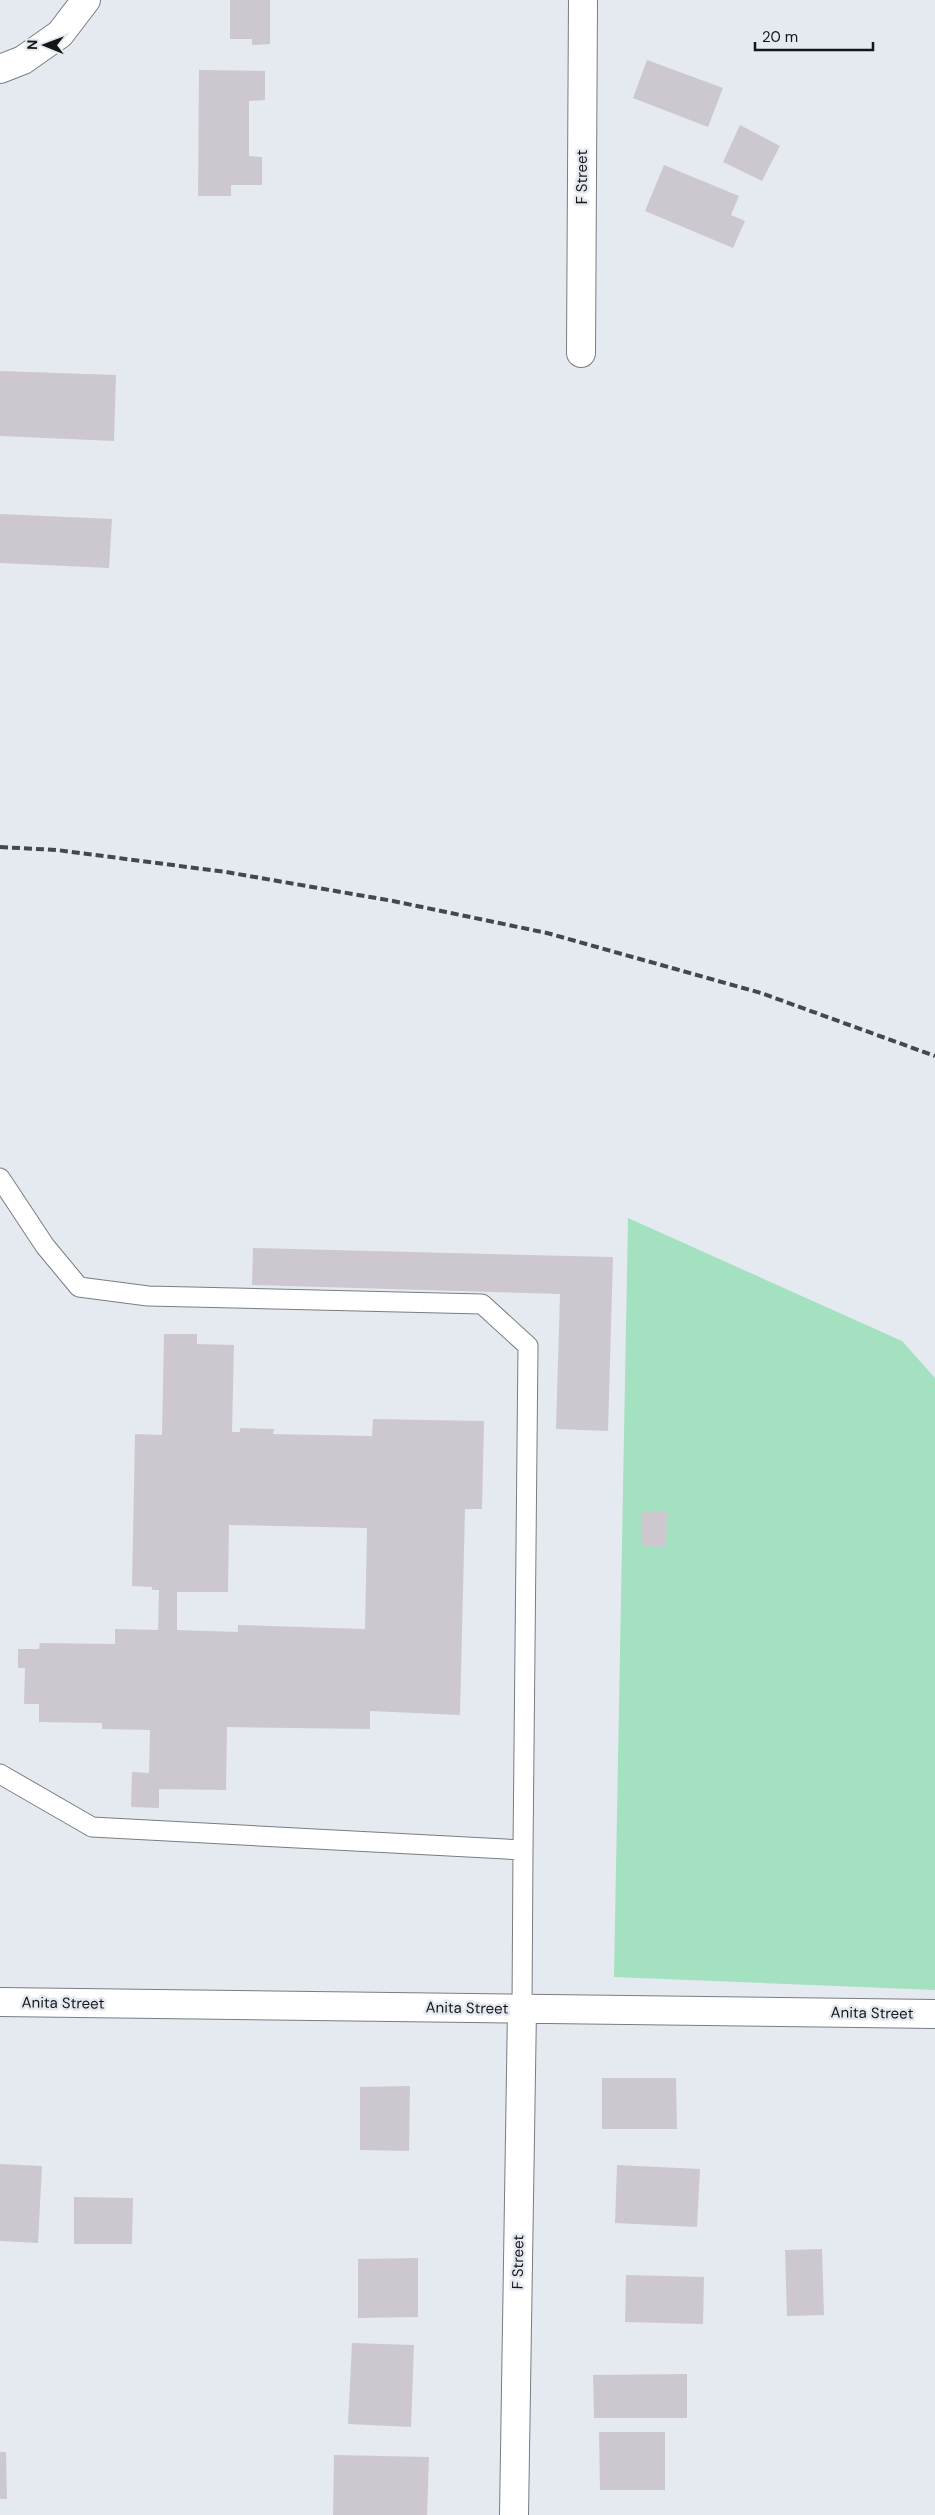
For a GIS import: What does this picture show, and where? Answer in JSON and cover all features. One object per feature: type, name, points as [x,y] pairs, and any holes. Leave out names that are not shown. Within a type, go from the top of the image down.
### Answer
[{"type":"street","points":[[0,69],[23,60],[60,34],[86,0]]},
{"type":"street","name":"F Street","points":[[581,353],[583,0]]},
{"type":"street","name":"Anita Street","points":[[0,2002],[935,2014]]},
{"type":"street","name":"F Street","points":[[514,2515],[522,2009]]},
{"type":"lane","points":[[0,1178],[44,1246],[79,1287],[148,1296],[482,1304],[528,1346],[522,2009]]},
{"type":"lane","points":[[0,1774],[92,1827],[523,1850]]},
{"type":"green space","points":[[628,1218],[902,1341],[935,1378],[935,1990],[614,1977]]},
{"type":"building","points":[[230,0],[270,0],[270,44],[252,45],[252,39],[230,39]]},
{"type":"building","points":[[647,60],[723,88],[708,127],[633,98]]},
{"type":"building","points":[[199,70],[265,71],[265,100],[249,101],[249,156],[262,157],[262,185],[231,185],[231,196],[198,196]]},
{"type":"building","points":[[740,125],[780,146],[762,181],[723,162]]},
{"type":"building","points":[[664,165],[739,196],[731,215],[745,221],[733,248],[645,211]]},
{"type":"building","points":[[0,371],[116,375],[114,441],[0,436]]},
{"type":"building","points":[[0,514],[112,519],[109,568],[0,563]]},
{"type":"building","points":[[253,1248],[613,1257],[608,1431],[556,1429],[560,1294],[252,1285]]},
{"type":"building","points":[[164,1334],[197,1334],[197,1344],[234,1345],[232,1432],[240,1432],[240,1428],[274,1429],[273,1434],[372,1436],[373,1419],[484,1421],[482,1509],[465,1509],[460,1715],[370,1711],[370,1729],[227,1727],[226,1790],[159,1789],[159,1808],[131,1807],[132,1772],[149,1773],[150,1730],[102,1729],[102,1723],[39,1722],[39,1704],[24,1704],[25,1668],[18,1668],[18,1649],[39,1649],[40,1643],[115,1644],[115,1629],[158,1630],[159,1590],[152,1590],[152,1587],[132,1586],[135,1434],[162,1435]],"holes":[[[229,1525],[367,1528],[365,1629],[238,1625],[238,1632],[177,1630],[177,1592],[228,1592]]]},
{"type":"building","points":[[642,1511],[667,1512],[666,1547],[642,1546]]},
{"type":"building","points":[[602,2078],[676,2078],[677,2129],[602,2129]]},
{"type":"building","points":[[410,2086],[409,2151],[360,2150],[360,2087]]},
{"type":"building","points":[[0,2164],[42,2166],[38,2243],[0,2241]]},
{"type":"building","points":[[617,2165],[700,2169],[697,2227],[615,2223]]},
{"type":"building","points":[[74,2197],[133,2198],[132,2244],[74,2244]]},
{"type":"building","points":[[822,2249],[824,2315],[787,2316],[785,2250]]},
{"type":"building","points":[[418,2258],[418,2317],[358,2318],[358,2259]]},
{"type":"building","points":[[626,2275],[704,2277],[703,2324],[625,2322]]},
{"type":"building","points":[[352,2343],[414,2345],[411,2427],[348,2424]]},
{"type":"building","points":[[687,2374],[687,2418],[594,2418],[593,2375]]},
{"type":"building","points":[[599,2432],[665,2432],[665,2490],[600,2490]]},
{"type":"building","points":[[0,2452],[6,2452],[7,2499],[0,2499]]},
{"type":"building","points":[[334,2455],[429,2457],[427,2515],[333,2515]]},
{"type":"railway","points":[[0,847],[57,850],[226,872],[393,901],[547,933],[761,993],[935,1056]]}]
